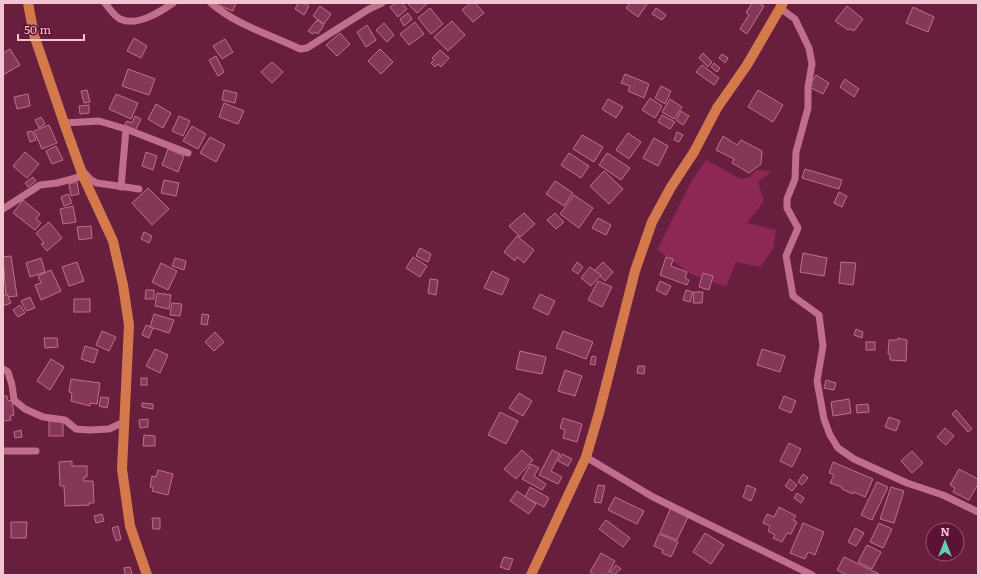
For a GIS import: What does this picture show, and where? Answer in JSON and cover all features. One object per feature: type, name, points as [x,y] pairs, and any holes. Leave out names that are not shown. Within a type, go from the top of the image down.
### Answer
[{"type":"main road","points":[[28,3],[34,35],[81,171],[113,241],[123,286],[129,325],[122,469],[130,526],[147,575]]},
{"type":"main road","points":[[531,575],[586,457],[599,413],[635,271],[652,222],[671,187],[694,152],[716,108],[747,65],[781,6]]},
{"type":"street","points":[[105,3],[120,19],[126,20],[138,20],[150,16],[173,3]]},
{"type":"street","points":[[212,3],[218,9],[247,26],[300,49],[307,48],[369,9],[382,3]]},
{"type":"street","points":[[781,6],[795,19],[808,48],[812,64],[808,87],[808,108],[796,152],[795,180],[787,199],[787,208],[798,228],[786,256],[793,296],[819,315],[823,346],[817,381],[824,419],[830,435],[838,448],[854,459],[907,483],[938,493],[978,512]]},
{"type":"street","points":[[64,123],[99,121],[126,129],[188,154]]},
{"type":"street","points":[[121,187],[126,129]]},
{"type":"street","points":[[3,209],[40,185],[57,183],[81,171],[91,180],[102,185],[138,189]]},
{"type":"street","points":[[3,369],[8,372],[14,400],[25,409],[43,417],[65,420],[76,429],[89,430],[109,429],[124,422]]},
{"type":"street","points":[[3,451],[36,450]]},
{"type":"street","points":[[586,457],[653,497],[812,575]]},
{"type":"shaded area","points":[[706,160],[741,179],[750,177],[757,170],[772,171],[758,182],[764,201],[747,223],[776,230],[773,249],[760,267],[736,262],[726,287],[691,274],[657,250],[691,182]]},
{"type":"building","points":[[221,3],[236,3],[233,11],[220,6]]},
{"type":"building","points":[[298,3],[303,3],[309,6],[304,15],[295,9]]},
{"type":"building","points":[[396,3],[402,3],[407,9],[398,17],[390,7]]},
{"type":"building","points":[[407,3],[428,3],[417,13]]},
{"type":"building","points":[[470,3],[475,3],[484,13],[473,22],[462,10]]},
{"type":"building","points":[[630,3],[648,3],[638,17],[626,8]]},
{"type":"building","points":[[752,3],[758,3],[764,6],[747,34],[740,29],[749,15],[746,13]]},
{"type":"building","points":[[320,6],[331,14],[324,24],[313,16]]},
{"type":"building","points":[[847,6],[863,19],[854,31],[850,29],[848,30],[835,21]]},
{"type":"building","points":[[913,7],[934,17],[928,32],[906,23]]},
{"type":"building","points":[[430,8],[443,24],[431,34],[418,18]]},
{"type":"building","points":[[656,8],[666,15],[662,20],[652,14]]},
{"type":"building","points":[[408,13],[412,19],[404,26],[400,19]]},
{"type":"building","points":[[317,20],[324,25],[318,34],[315,32],[313,34],[308,31]]},
{"type":"building","points":[[452,21],[465,35],[448,51],[434,37]]},
{"type":"building","points":[[415,22],[424,34],[409,45],[400,34]]},
{"type":"building","points":[[384,23],[394,35],[387,42],[376,30]]},
{"type":"building","points":[[367,25],[376,40],[366,47],[357,32]]},
{"type":"building","points":[[340,33],[350,44],[337,56],[326,45]]},
{"type":"building","points":[[134,38],[147,46],[141,58],[127,51]]},
{"type":"building","points":[[225,39],[233,52],[222,59],[213,46]]},
{"type":"building","points":[[10,49],[20,65],[3,75],[3,53]]},
{"type":"building","points":[[380,49],[393,62],[381,74],[368,61]]},
{"type":"building","points":[[440,50],[449,58],[441,67],[438,64],[435,67],[431,63],[434,60],[432,58]]},
{"type":"building","points":[[703,53],[712,62],[708,67],[699,58]]},
{"type":"building","points":[[722,54],[728,58],[725,63],[719,58]]},
{"type":"building","points":[[216,56],[224,72],[218,76],[209,60]]},
{"type":"building","points":[[272,62],[283,72],[272,83],[261,72]]},
{"type":"building","points":[[714,63],[720,68],[717,72],[711,67]]},
{"type":"building","points":[[702,65],[719,78],[714,85],[696,72]]},
{"type":"building","points":[[128,69],[155,79],[149,95],[122,86]]},
{"type":"building","points":[[625,74],[649,84],[644,98],[628,91],[630,86],[621,83]]},
{"type":"building","points":[[816,75],[829,83],[823,94],[809,87]]},
{"type":"building","points":[[845,79],[859,89],[854,97],[840,87]]},
{"type":"building","points":[[661,86],[671,91],[665,104],[655,98]]},
{"type":"building","points":[[87,90],[90,102],[84,103],[81,91]]},
{"type":"building","points":[[224,90],[237,93],[235,103],[222,100]]},
{"type":"building","points":[[758,90],[783,105],[773,122],[748,107]]},
{"type":"building","points":[[28,94],[30,106],[17,109],[14,97]]},
{"type":"building","points":[[116,94],[138,103],[131,119],[109,109]]},
{"type":"building","points":[[650,98],[662,106],[655,118],[642,110]]},
{"type":"building","points":[[608,99],[623,107],[616,118],[602,109]]},
{"type":"building","points":[[670,99],[682,107],[674,119],[662,112]]},
{"type":"building","points":[[224,103],[244,111],[238,124],[219,117]]},
{"type":"building","points":[[156,104],[171,113],[163,128],[148,119]]},
{"type":"building","points":[[89,105],[89,113],[80,114],[79,106]]},
{"type":"building","points":[[681,111],[689,116],[683,125],[676,120]]},
{"type":"building","points":[[662,115],[675,122],[670,129],[658,122]]},
{"type":"building","points":[[135,116],[141,119],[135,131],[124,126],[127,121],[132,123]]},
{"type":"building","points":[[179,116],[190,121],[183,136],[172,131]]},
{"type":"building","points":[[41,117],[45,124],[39,128],[35,120]]},
{"type":"building","points":[[49,125],[57,143],[42,149],[34,131]]},
{"type":"building","points":[[192,126],[206,134],[198,149],[183,141]]},
{"type":"building","points":[[32,131],[36,140],[30,142],[27,132]]},
{"type":"building","points":[[677,132],[683,135],[679,142],[674,140]]},
{"type":"building","points":[[628,133],[641,142],[629,159],[616,150]]},
{"type":"building","points":[[582,135],[603,147],[594,162],[573,149]]},
{"type":"building","points":[[723,136],[737,145],[741,140],[762,151],[761,164],[749,173],[732,163],[734,159],[716,150]]},
{"type":"building","points":[[210,137],[225,145],[216,162],[200,153]]},
{"type":"building","points":[[654,138],[668,146],[658,166],[643,158]]},
{"type":"building","points":[[56,146],[63,160],[52,164],[46,151]]},
{"type":"building","points":[[168,149],[184,156],[178,172],[162,165]]},
{"type":"building","points":[[25,152],[39,164],[27,178],[13,166]]},
{"type":"building","points":[[146,152],[157,156],[153,170],[142,166]]},
{"type":"building","points":[[569,153],[589,166],[581,178],[561,165]]},
{"type":"building","points":[[607,153],[630,168],[621,180],[599,165]]},
{"type":"building","points":[[805,169],[842,180],[839,189],[802,178]]},
{"type":"building","points":[[604,171],[623,189],[609,204],[590,186]]},
{"type":"building","points":[[33,177],[36,181],[28,187],[25,183]]},
{"type":"building","points":[[164,180],[179,183],[176,196],[161,193]]},
{"type":"building","points":[[555,181],[573,193],[564,206],[546,194]]},
{"type":"building","points":[[77,182],[79,194],[71,196],[69,184]]},
{"type":"building","points":[[148,188],[169,209],[152,225],[132,203]]},
{"type":"building","points":[[839,192],[847,196],[842,207],[834,203]]},
{"type":"building","points":[[68,194],[72,203],[64,206],[61,197]]},
{"type":"building","points":[[574,195],[593,208],[579,228],[560,214]]},
{"type":"building","points":[[23,200],[40,214],[36,219],[41,223],[35,230],[13,213]]},
{"type":"building","points":[[73,206],[76,222],[63,224],[60,209]]},
{"type":"building","points":[[524,213],[535,224],[520,237],[509,226]]},
{"type":"building","points":[[555,213],[564,222],[556,229],[547,220]]},
{"type":"building","points":[[598,218],[611,225],[606,235],[592,228]]},
{"type":"building","points":[[49,222],[62,238],[47,251],[41,244],[44,243],[36,233]]},
{"type":"building","points":[[91,226],[92,238],[79,240],[77,227]]},
{"type":"building","points":[[144,232],[152,236],[149,243],[141,239]]},
{"type":"building","points":[[517,236],[534,250],[524,263],[517,257],[515,261],[504,252]]},
{"type":"building","points":[[420,248],[431,254],[428,262],[416,256]]},
{"type":"building","points":[[803,253],[827,258],[824,276],[800,272]]},
{"type":"building","points":[[11,256],[17,296],[6,297],[3,257]]},
{"type":"building","points":[[413,257],[427,266],[420,277],[406,268]]},
{"type":"building","points":[[666,257],[673,259],[671,266],[687,272],[685,278],[689,280],[687,285],[660,275]]},
{"type":"building","points":[[41,258],[45,272],[30,277],[26,263]]},
{"type":"building","points":[[175,258],[186,261],[184,270],[172,266]]},
{"type":"building","points":[[77,262],[84,281],[69,286],[62,267]]},
{"type":"building","points":[[577,262],[583,267],[578,274],[572,270]]},
{"type":"building","points":[[603,262],[613,272],[605,281],[594,271]]},
{"type":"building","points":[[841,262],[856,263],[853,285],[839,283]]},
{"type":"building","points":[[161,263],[177,271],[168,290],[152,282]]},
{"type":"building","points":[[590,267],[601,275],[591,286],[581,278]]},
{"type":"building","points":[[51,270],[61,291],[41,300],[35,285],[41,283],[38,276]]},
{"type":"building","points":[[492,271],[509,279],[502,295],[484,288]]},
{"type":"building","points":[[703,273],[713,276],[709,290],[699,287]]},
{"type":"building","points":[[430,279],[438,280],[436,295],[428,293]]},
{"type":"building","points":[[598,281],[612,287],[602,307],[588,300]]},
{"type":"building","points":[[660,281],[671,286],[666,295],[656,290]]},
{"type":"building","points":[[146,290],[154,290],[154,299],[145,299]]},
{"type":"building","points":[[686,290],[693,292],[690,302],[683,300]]},
{"type":"building","points":[[694,292],[703,292],[702,303],[693,303]]},
{"type":"building","points":[[157,293],[171,295],[169,309],[155,306]]},
{"type":"building","points":[[7,294],[11,303],[3,306],[3,296]]},
{"type":"building","points":[[540,294],[555,301],[548,315],[533,308]]},
{"type":"building","points":[[30,297],[35,308],[26,311],[21,301]]},
{"type":"building","points":[[74,299],[90,299],[90,312],[74,312]]},
{"type":"building","points":[[172,303],[182,304],[180,316],[170,315]]},
{"type":"building","points":[[20,305],[25,313],[18,317],[13,310]]},
{"type":"building","points":[[154,314],[174,320],[169,333],[150,327]]},
{"type":"building","points":[[202,314],[209,315],[207,325],[201,324]]},
{"type":"building","points":[[146,325],[153,328],[149,338],[142,335]]},
{"type":"building","points":[[856,329],[863,332],[862,338],[854,335]]},
{"type":"building","points":[[102,331],[116,337],[109,351],[96,345]]},
{"type":"building","points":[[563,331],[593,342],[586,359],[556,348]]},
{"type":"building","points":[[215,332],[224,342],[214,351],[205,342]]},
{"type":"building","points":[[44,338],[57,338],[58,347],[45,348]]},
{"type":"building","points":[[898,338],[907,340],[906,361],[890,360],[890,354],[888,354],[889,340],[898,340]]},
{"type":"building","points":[[866,342],[875,342],[875,350],[866,350]]},
{"type":"building","points":[[85,346],[98,350],[94,363],[81,359]]},
{"type":"building","points":[[155,349],[168,355],[160,373],[146,366]]},
{"type":"building","points":[[762,349],[785,356],[780,372],[757,365]]},
{"type":"building","points":[[520,351],[546,357],[542,374],[516,369]]},
{"type":"building","points":[[592,356],[596,357],[595,365],[590,364]]},
{"type":"building","points":[[51,359],[64,367],[50,390],[37,381]]},
{"type":"building","points":[[638,366],[645,366],[644,374],[637,373]]},
{"type":"building","points":[[565,370],[582,376],[575,396],[558,391]]},
{"type":"building","points":[[141,378],[147,378],[147,385],[141,385]]},
{"type":"building","points":[[71,379],[100,383],[97,404],[90,403],[90,406],[71,401],[72,393],[69,392]]},
{"type":"building","points":[[826,380],[836,383],[834,390],[824,388]]},
{"type":"building","points":[[519,393],[532,401],[523,416],[509,408]]},
{"type":"building","points":[[3,396],[7,396],[8,401],[12,400],[14,415],[10,416],[11,420],[3,421]]},
{"type":"building","points":[[784,396],[796,401],[791,413],[779,408]]},
{"type":"building","points":[[101,397],[109,398],[107,408],[99,406]]},
{"type":"building","points":[[849,399],[851,413],[833,416],[831,402]]},
{"type":"building","points":[[142,403],[153,404],[153,409],[142,407]]},
{"type":"building","points":[[868,404],[869,412],[857,413],[856,405]]},
{"type":"building","points":[[956,410],[972,429],[968,432],[952,414]]},
{"type":"building","points":[[500,412],[518,421],[506,444],[488,435]]},
{"type":"building","points":[[889,417],[900,421],[896,431],[885,427]]},
{"type":"building","points":[[563,418],[582,424],[577,442],[563,438],[565,430],[560,428]]},
{"type":"building","points":[[148,419],[148,427],[140,428],[139,420]]},
{"type":"building","points":[[49,421],[63,421],[63,436],[49,436]]},
{"type":"building","points":[[945,428],[954,436],[946,445],[937,437]]},
{"type":"building","points":[[21,430],[22,437],[15,438],[14,432]]},
{"type":"building","points":[[144,435],[155,436],[155,446],[143,446]]},
{"type":"building","points":[[789,443],[801,449],[792,467],[780,461]]},
{"type":"building","points":[[522,450],[533,460],[516,479],[504,469]]},
{"type":"building","points":[[552,450],[560,454],[551,471],[562,477],[558,484],[539,475]]},
{"type":"building","points":[[912,451],[923,463],[912,473],[901,461]]},
{"type":"building","points":[[562,454],[572,459],[568,466],[558,461]]},
{"type":"building","points":[[72,461],[72,466],[87,466],[87,477],[84,477],[84,481],[93,481],[94,503],[89,503],[89,505],[65,506],[64,486],[60,486],[59,462]]},
{"type":"building","points":[[833,462],[873,479],[865,497],[854,492],[853,494],[842,489],[842,487],[830,483],[834,475],[829,473]]},
{"type":"building","points":[[531,464],[539,468],[534,476],[546,484],[542,490],[522,479]]},
{"type":"building","points":[[959,469],[978,479],[978,484],[969,500],[953,492],[955,488],[950,485]]},
{"type":"building","points":[[158,470],[173,474],[168,495],[152,491],[153,487],[150,487],[152,476],[156,477]]},
{"type":"building","points":[[803,474],[808,478],[802,485],[798,482]]},
{"type":"building","points":[[790,479],[797,485],[792,491],[785,486]]},
{"type":"building","points":[[877,482],[888,487],[872,520],[861,515]]},
{"type":"building","points":[[598,485],[605,486],[601,503],[594,502]]},
{"type":"building","points":[[747,485],[756,489],[751,501],[743,497]]},
{"type":"building","points":[[530,487],[549,498],[544,507],[525,497]]},
{"type":"building","points":[[891,487],[904,491],[894,523],[880,519]]},
{"type":"building","points":[[517,491],[536,504],[529,514],[510,501]]},
{"type":"building","points":[[797,493],[804,498],[801,503],[794,498]]},
{"type":"building","points":[[615,497],[644,511],[637,524],[608,510]]},
{"type":"building","points":[[671,507],[689,515],[677,540],[660,533]]},
{"type":"building","points":[[779,507],[796,516],[793,520],[797,522],[791,534],[787,533],[782,542],[773,538],[775,535],[768,531],[770,526],[763,523],[767,514],[774,517]]},
{"type":"building","points":[[102,514],[104,521],[96,523],[94,516]]},
{"type":"building","points":[[152,518],[160,518],[160,529],[153,529]]},
{"type":"building","points":[[606,520],[630,538],[623,547],[599,529]]},
{"type":"building","points":[[11,522],[27,522],[26,538],[11,538]]},
{"type":"building","points":[[803,523],[824,532],[815,555],[808,552],[805,559],[790,553]]},
{"type":"building","points":[[879,523],[892,529],[883,548],[870,542]]},
{"type":"building","points":[[118,526],[121,539],[116,541],[112,528]]},
{"type":"building","points":[[855,528],[864,533],[856,546],[848,542]]},
{"type":"building","points":[[705,533],[724,545],[711,564],[693,552]]},
{"type":"building","points":[[659,534],[678,542],[671,557],[662,553],[663,550],[654,546]]},
{"type":"building","points":[[867,545],[881,552],[872,569],[858,562]]},
{"type":"building","points":[[601,553],[615,561],[607,575],[594,575],[590,572]]},
{"type":"building","points":[[504,557],[513,559],[509,570],[500,567]]},
{"type":"building","points":[[844,557],[879,574],[847,575],[837,570]]},
{"type":"building","points":[[616,565],[621,569],[614,575],[610,572]]},
{"type":"building","points":[[130,567],[132,574],[125,575],[124,568]]}]
